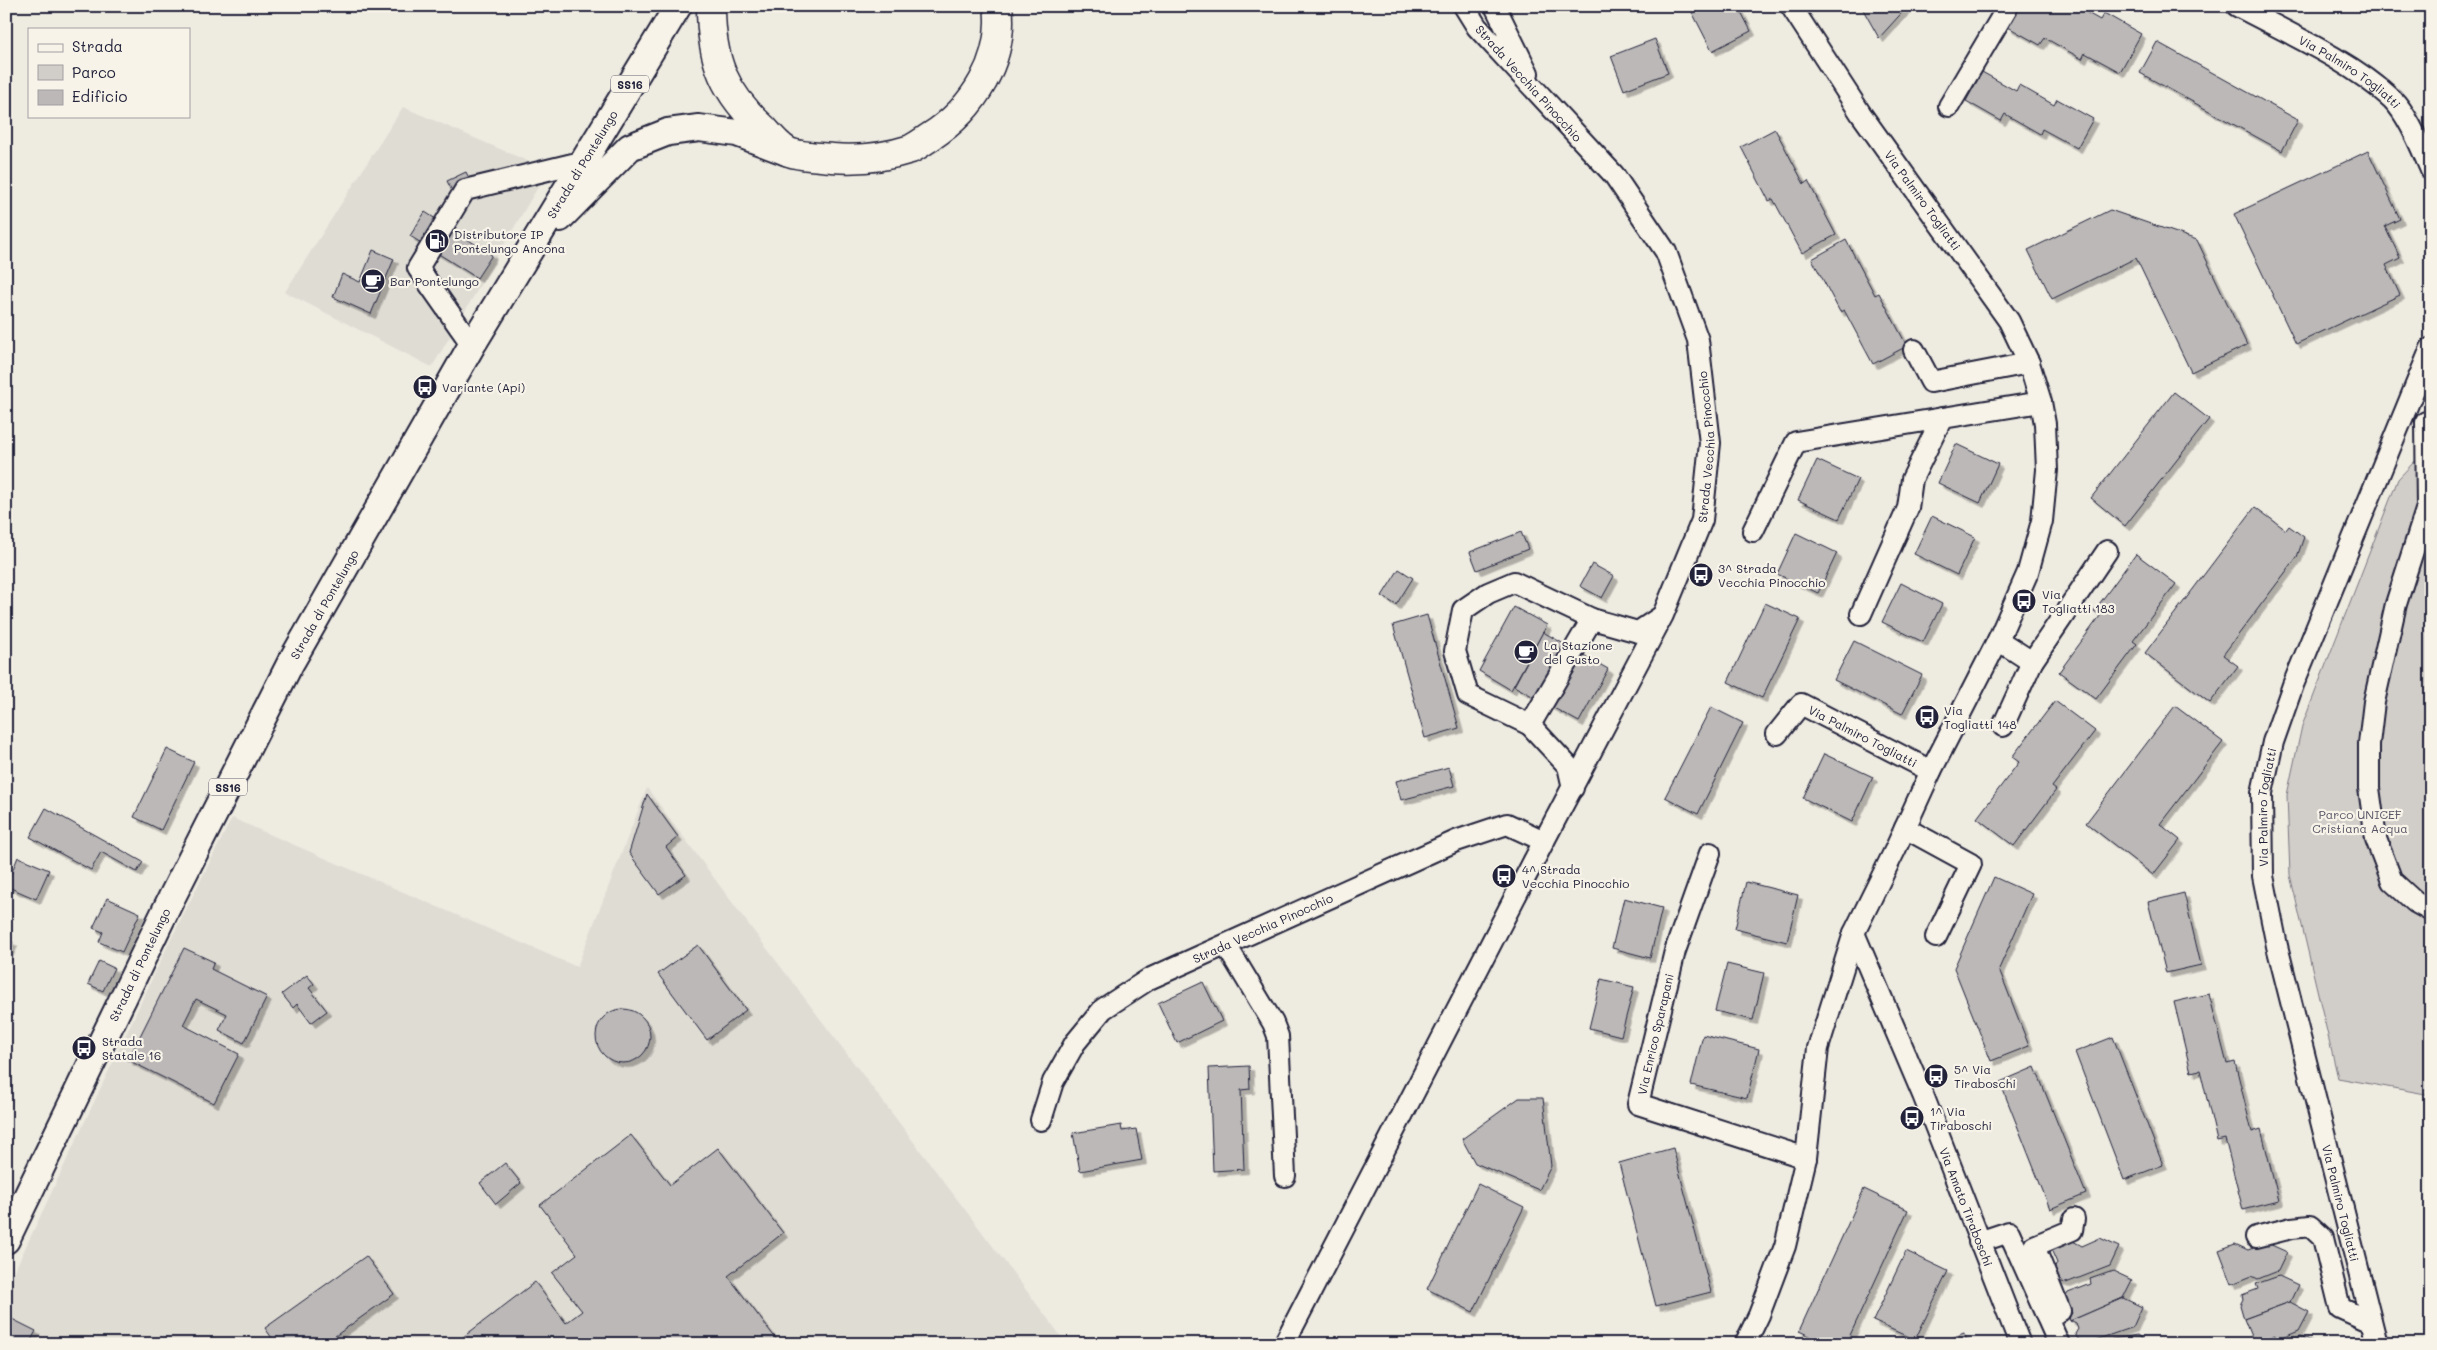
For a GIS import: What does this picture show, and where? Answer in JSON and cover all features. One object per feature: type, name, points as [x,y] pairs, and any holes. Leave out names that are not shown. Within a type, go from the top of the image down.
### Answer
[{"type":"highway","points":[[710,6],[711,32],[717,63],[728,86],[748,115],[787,152],[845,159],[874,156],[912,148],[943,129],[966,108],[982,85],[995,52],[1000,20],[998,6]]},
{"type":"main road","name":"Strada di Pontelungo","points":[[8,1229],[172,897],[291,662],[472,345],[678,6]]},
{"type":"main road","points":[[533,245],[630,147],[668,132],[699,128],[736,133],[787,152]]},
{"type":"street","name":"Strada Vecchia Pinocchio","points":[[1284,1344],[1663,615],[1702,520],[1710,443],[1698,340],[1666,252],[1614,175],[1477,27],[1464,6]]},
{"type":"street","points":[[1495,6],[1538,93]]},
{"type":"street","name":"Via Palmiro Togliatti","points":[[1791,6],[1860,114],[2009,321],[2029,363],[2045,424],[2047,470],[2042,521],[2028,572],[1998,640],[1931,771],[1854,934]]},
{"type":"street","points":[[1949,106],[2008,6]]},
{"type":"street","name":"Via Palmiro Togliatti","points":[[2237,6],[2319,49],[2393,100],[2416,136],[2431,170]]},
{"type":"street","points":[[472,345],[418,268],[465,190],[582,162]]},
{"type":"street","name":"Via Palmiro Togliatti","points":[[2377,1344],[2277,946],[2263,876],[2262,793],[2272,742],[2293,685],[2431,348]]},
{"type":"street","points":[[1914,350],[1931,382],[2029,363]]},
{"type":"street","points":[[1754,531],[1796,442],[2040,402]]},
{"type":"street","points":[[1861,614],[1908,508],[1912,479],[1942,418]]},
{"type":"street","points":[[2399,425],[2429,421],[2427,507],[2396,604],[2374,702],[2369,744],[2369,788],[2376,839],[2392,881],[2415,902],[2431,911]]},
{"type":"street","points":[[2003,726],[2032,662],[2107,551]]},
{"type":"street","points":[[1572,788],[1568,766],[1530,725],[1468,695],[1455,651],[1464,610],[1488,593],[1514,582],[1592,619],[1638,632],[1663,615]]},
{"type":"street","points":[[1530,725],[1592,619]]},
{"type":"street","points":[[1998,640],[2032,662]]},
{"type":"street","name":"Via Palmiro Togliatti","points":[[1777,734],[1801,704],[1931,771]]},
{"type":"street","name":"Strada Vecchia Pinocchio","points":[[1041,1120],[1053,1082],[1075,1043],[1103,1009],[1149,979],[1456,841],[1507,824],[1544,841]]},
{"type":"street","points":[[1905,828],[1971,864],[1936,937]]},
{"type":"street","name":"Via Enrico Sparapani","points":[[1710,854],[1675,951],[1638,1104],[1806,1158]]},
{"type":"street","points":[[1745,1344],[1759,1315],[1785,1246],[1806,1158],[1818,1048],[1854,934]]},
{"type":"street","name":"Via Amato Tiraboschi","points":[[1854,934],[1923,1095],[2020,1344]]},
{"type":"street","points":[[1226,944],[1273,1023],[1278,1036],[1285,1176]]},
{"type":"street","points":[[2046,1317],[2060,1311],[2034,1246],[2072,1230],[2074,1219]]},
{"type":"street","points":[[2256,1237],[2310,1226],[2323,1238],[2340,1308],[2372,1322]]},
{"type":"street","points":[[1979,1242],[2010,1232],[2059,1344]]},
{"type":"shaded area","points":[[403,107],[548,170],[432,367],[285,292]]},
{"type":"shaded area","points":[[647,788],[1067,1344],[6,1344],[6,1289],[168,945],[232,818],[577,967]]},
{"type":"green space","name":"Parco UNICEF Cristiana Acqua","points":[[2431,444],[2431,1095],[2338,1078],[2290,875],[2287,795],[2302,726],[2398,479]]},
{"type":"building","points":[[1703,6],[1738,6],[1751,31],[1712,51],[1692,12]]},
{"type":"building","points":[[1861,6],[1908,6],[1879,38]]},
{"type":"building","points":[[2020,6],[2075,6],[2100,20],[2104,13],[2141,34],[2120,72],[2085,53],[2082,59],[2045,38],[2040,45],[2008,27]]},
{"type":"building","points":[[1655,39],[1668,73],[1624,90],[1611,56]]},
{"type":"building","points":[[2157,42],[2298,120],[2282,151],[2140,73]]},
{"type":"building","points":[[1982,72],[2016,91],[2019,85],[2054,105],[2057,99],[2093,119],[2077,148],[2042,129],[2040,134],[2005,114],[2001,121],[1966,101]]},
{"type":"building","points":[[1775,129],[1804,184],[1808,181],[1836,235],[1802,253],[1773,199],[1769,201],[1741,147]]},
{"type":"building","points":[[2368,151],[2400,219],[2385,226],[2400,258],[2386,265],[2400,295],[2296,344],[2234,214]]},
{"type":"building","points":[[466,172],[474,188],[455,197],[447,181]]},
{"type":"building","points":[[2110,210],[2197,240],[2247,345],[2191,372],[2136,258],[2052,299],[2028,250]]},
{"type":"building","points":[[425,212],[492,255],[477,278],[410,236]]},
{"type":"building","points":[[1846,240],[1875,295],[1879,293],[1907,346],[1873,364],[1844,310],[1840,312],[1812,259]]},
{"type":"building","points":[[373,250],[394,259],[371,314],[333,297],[342,274],[360,282]]},
{"type":"building","points":[[2174,392],[2209,419],[2125,526],[2091,498]]},
{"type":"building","points":[[1956,444],[1998,464],[1980,503],[1938,483]]},
{"type":"building","points":[[1817,460],[1858,479],[1839,519],[1798,500]]},
{"type":"building","points":[[2255,507],[2286,530],[2289,526],[2304,537],[2297,557],[2223,655],[2238,666],[2210,703],[2145,653]]},
{"type":"building","points":[[1932,516],[1975,537],[1957,575],[1914,554]]},
{"type":"building","points":[[1521,532],[1528,549],[1477,570],[1470,552]]},
{"type":"building","points":[[1796,533],[1837,553],[1818,593],[1777,574]]},
{"type":"building","points":[[2136,554],[2176,584],[2133,641],[2137,644],[2096,699],[2059,672],[2100,616],[2094,611]]},
{"type":"building","points":[[1592,564],[1614,576],[1602,598],[1580,586]]},
{"type":"building","points":[[1399,569],[1413,578],[1396,605],[1382,596]]},
{"type":"building","points":[[1901,583],[1942,604],[1923,642],[1882,622]]},
{"type":"building","points":[[1765,603],[1800,619],[1762,698],[1728,682]]},
{"type":"building","points":[[1514,607],[1547,625],[1511,690],[1479,671]]},
{"type":"building","points":[[1427,615],[1459,728],[1425,738],[1393,625]]},
{"type":"building","points":[[1543,632],[1608,669],[1579,722],[1514,686]]},
{"type":"building","points":[[1854,641],[1922,675],[1902,714],[1834,680]]},
{"type":"building","points":[[2055,701],[2095,731],[2052,787],[2056,790],[2014,846],[1977,818],[2019,762],[2012,757]]},
{"type":"building","points":[[2175,706],[2223,742],[2160,824],[2180,840],[2153,875],[2086,823]]},
{"type":"building","points":[[1711,707],[1743,723],[1698,814],[1665,797]]},
{"type":"building","points":[[167,749],[194,762],[161,830],[134,817]]},
{"type":"building","points":[[1824,754],[1873,777],[1852,822],[1803,798]]},
{"type":"building","points":[[1449,767],[1454,786],[1401,800],[1396,781]]},
{"type":"building","points":[[647,794],[678,837],[666,847],[686,875],[659,894],[629,853]]},
{"type":"building","points":[[46,808],[143,862],[137,872],[101,852],[91,870],[30,837]]},
{"type":"building","points":[[18,857],[49,870],[36,899],[6,886]]},
{"type":"building","points":[[1994,877],[2032,894],[1999,969],[2029,1046],[1991,1061],[1954,968]]},
{"type":"building","points":[[1746,882],[1798,895],[1787,942],[1735,929]]},
{"type":"building","points":[[2184,893],[2201,965],[2166,973],[2148,902]]},
{"type":"building","points":[[107,898],[140,913],[122,952],[99,942],[103,932],[93,928]]},
{"type":"building","points":[[1624,898],[1662,908],[1650,958],[1612,948]]},
{"type":"building","points":[[6,939],[13,942],[6,957]]},
{"type":"building","points":[[698,945],[746,1010],[707,1040],[658,974]]},
{"type":"building","points":[[184,948],[214,962],[211,969],[267,997],[244,1043],[219,1030],[227,1014],[196,999],[183,1025],[239,1054],[214,1103],[128,1060]]},
{"type":"building","points":[[99,961],[114,968],[103,991],[88,984]]},
{"type":"building","points":[[1727,964],[1764,973],[1753,1020],[1715,1011]]},
{"type":"building","points":[[307,975],[314,984],[309,988],[327,1011],[311,1023],[297,1004],[293,1008],[282,994]]},
{"type":"building","points":[[1601,979],[1634,987],[1621,1036],[1589,1028]]},
{"type":"building","points":[[1203,982],[1222,1021],[1177,1043],[1158,1003]]},
{"type":"building","points":[[2209,994],[2227,1064],[2235,1062],[2252,1132],[2261,1129],[2279,1201],[2243,1210],[2225,1139],[2217,1141],[2200,1070],[2191,1072],[2174,1002]]},
{"type":"building","points":[[623,1009],[633,1011],[642,1017],[648,1026],[650,1036],[648,1046],[642,1055],[633,1061],[623,1063],[613,1061],[604,1055],[598,1046],[596,1036],[598,1026],[604,1017],[613,1011]]},
{"type":"building","points":[[1703,1035],[1759,1049],[1747,1098],[1691,1085]]},
{"type":"building","points":[[2113,1037],[2163,1165],[2124,1180],[2075,1052]]},
{"type":"building","points":[[1249,1066],[1250,1089],[1241,1090],[1244,1169],[1213,1171],[1209,1068]]},
{"type":"building","points":[[2035,1067],[2086,1194],[2050,1209],[2000,1082]]},
{"type":"building","points":[[1519,1098],[1543,1098],[1551,1166],[1539,1190],[1475,1163],[1462,1139]]},
{"type":"building","points":[[1121,1125],[1122,1131],[1136,1129],[1142,1160],[1080,1171],[1073,1133]]},
{"type":"building","points":[[631,1135],[670,1185],[718,1148],[783,1233],[728,1276],[780,1344],[454,1344],[535,1282],[566,1323],[582,1311],[552,1273],[577,1254],[540,1205]]},
{"type":"building","points":[[1673,1148],[1711,1292],[1656,1306],[1619,1163]]},
{"type":"building","points":[[505,1163],[521,1183],[496,1204],[480,1183]]},
{"type":"building","points":[[1478,1184],[1524,1207],[1473,1312],[1427,1289]]},
{"type":"building","points":[[1864,1189],[1908,1210],[1846,1344],[1827,1344],[1799,1331]]},
{"type":"building","points":[[2100,1238],[2119,1247],[2110,1266],[2066,1283],[2054,1280],[2052,1274],[2057,1263],[2050,1247],[2069,1239],[2082,1246]]},
{"type":"building","points":[[2267,1243],[2287,1252],[2278,1271],[2258,1279],[2252,1276],[2232,1284],[2219,1250],[2235,1244],[2248,1250]]},
{"type":"building","points":[[1906,1251],[1948,1271],[1915,1340],[1873,1321]]},
{"type":"building","points":[[366,1256],[394,1294],[324,1344],[276,1344],[265,1328]]},
{"type":"building","points":[[2113,1271],[2132,1280],[2123,1298],[2070,1321],[2069,1317],[2072,1313],[2069,1307],[2062,1302],[2068,1293],[2091,1284],[2090,1279]]},
{"type":"building","points":[[2279,1276],[2298,1285],[2290,1302],[2244,1319],[2240,1305],[2243,1299],[2242,1295],[2258,1289],[2256,1284]]},
{"type":"building","points":[[2123,1298],[2142,1307],[2133,1327],[2087,1343],[2078,1339],[2075,1334],[2078,1329],[2076,1324],[2070,1321]]},
{"type":"building","points":[[2290,1302],[2309,1312],[2299,1331],[2277,1340],[2275,1335],[2256,1343],[2244,1319]]},
{"type":"building","points":[[6,1316],[36,1331],[29,1344],[6,1344]]},
{"type":"building","points":[[1964,1333],[1968,1344],[1937,1344]]},
{"type":"building","points":[[370,1335],[376,1344],[358,1344]]},
{"type":"building","points":[[2137,1335],[2149,1344],[2108,1344],[2113,1343],[2113,1339]]},
{"type":"building","points":[[1646,1336],[1648,1344],[1617,1344]]},
{"type":"building","points":[[2301,1336],[2318,1344],[2281,1344]]},
{"type":"place","name":"Distributore IP Pontelungo Ancona","points":[[437,241]]},
{"type":"place","name":"Bar Pontelungo","points":[[373,281]]},
{"type":"place","name":"Variante (Api)","points":[[425,387]]},
{"type":"place","name":"3^ Strada Vecchia Pinocchio","points":[[1701,575]]},
{"type":"place","name":"Via Togliatti 183","points":[[2024,601]]},
{"type":"place","name":"La Stazione del Gusto","points":[[1526,652]]},
{"type":"place","name":"Via Togliatti 148","points":[[1927,717]]},
{"type":"place","name":"4^ Strada Vecchia Pinocchio","points":[[1504,876]]},
{"type":"place","name":"Strada Statale 16","points":[[84,1048]]},
{"type":"place","name":"5^ Via Tiraboschi","points":[[1936,1076]]},
{"type":"place","name":"1^ Via Tiraboschi","points":[[1912,1118]]}]
